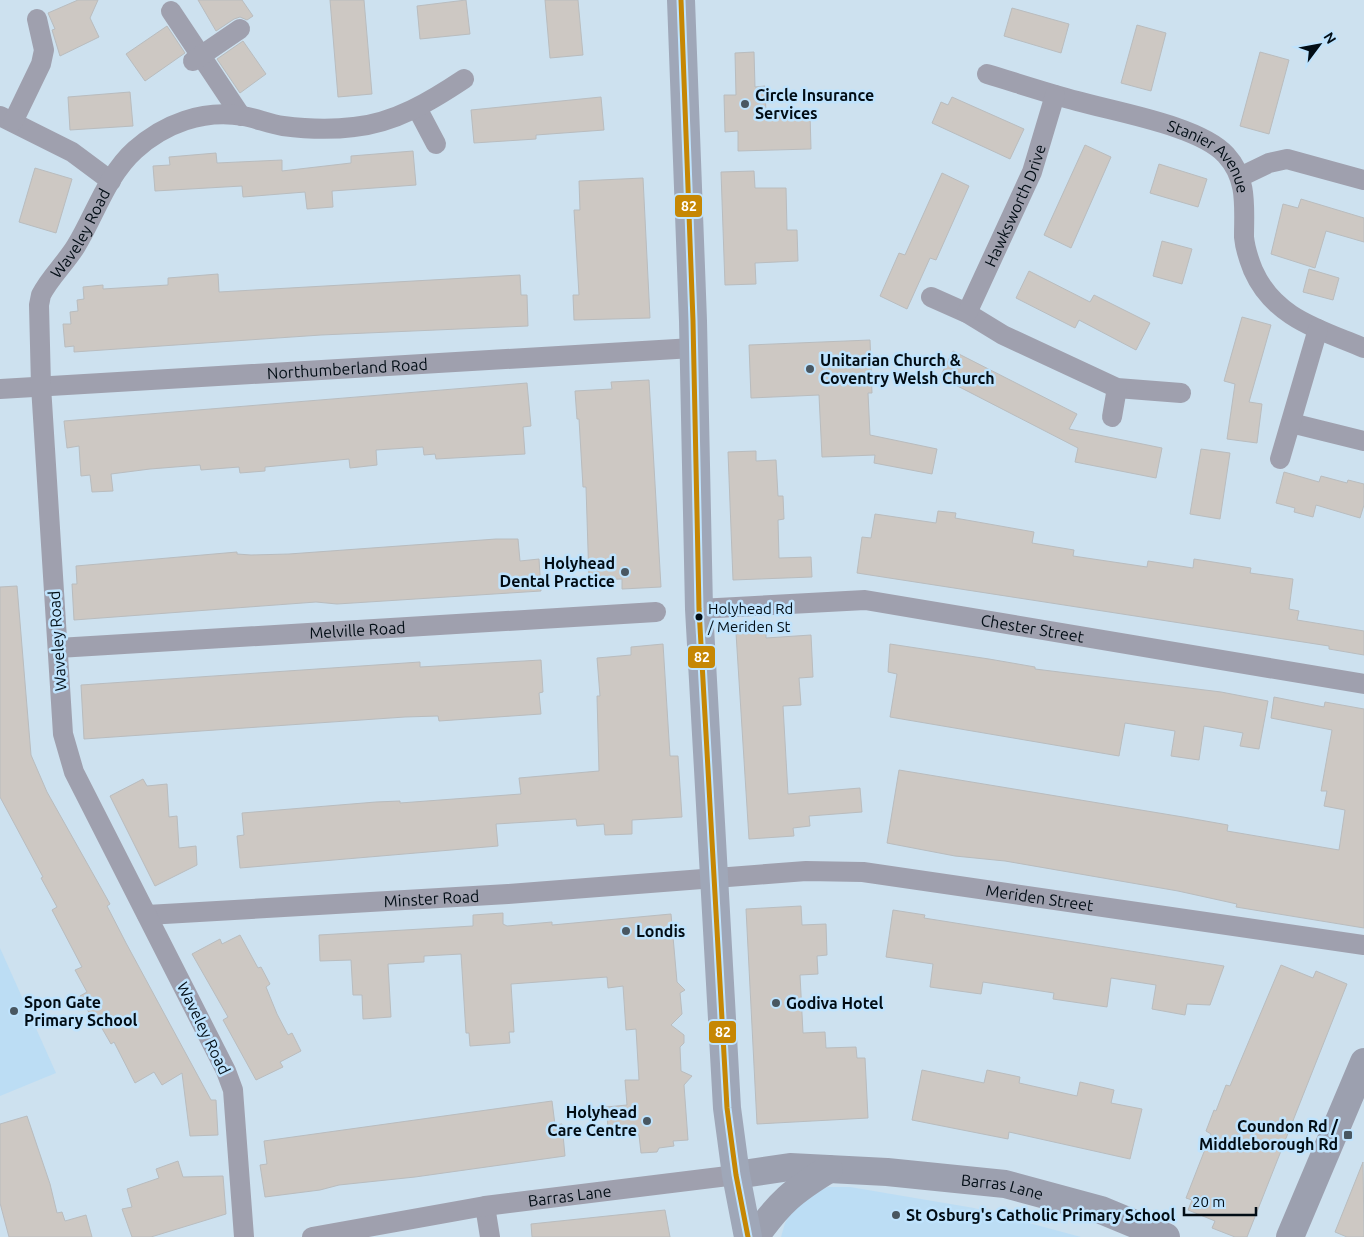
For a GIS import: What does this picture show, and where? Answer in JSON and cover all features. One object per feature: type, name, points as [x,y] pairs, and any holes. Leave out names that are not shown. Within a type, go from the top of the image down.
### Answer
[{"type":"highway","points":[[681,0],[693,348],[699,609],[727,1108],[736,1175],[748,1237]]},
{"type":"street","points":[[171,11],[197,58],[241,116]]},
{"type":"street","points":[[37,19],[44,50],[41,64],[6,119],[72,152],[111,180]]},
{"type":"street","points":[[197,58],[240,29]]},
{"type":"street","name":"Stanier Avenue","points":[[986,74],[1192,132],[1215,145],[1227,156],[1240,177],[1245,201],[1244,238],[1248,259],[1266,294],[1289,315],[1364,348]]},
{"type":"street","name":"Waveley Road","points":[[244,1237],[233,1090],[226,1071],[74,772],[63,734],[41,386],[41,295],[75,247],[111,180],[134,151],[165,129],[199,116],[241,116],[281,126],[356,127],[387,120],[417,108],[464,79]]},
{"type":"street","name":"Hawksworth Drive","points":[[967,313],[1032,172],[1056,95]]},
{"type":"street","points":[[417,108],[436,144]]},
{"type":"street","points":[[1240,177],[1269,163],[1287,159],[1364,180]]},
{"type":"street","points":[[931,297],[967,313],[1003,335],[1117,388],[1181,393]]},
{"type":"street","points":[[1280,460],[1318,329]]},
{"type":"street","name":"Northumberland Road","points":[[0,389],[693,348]]},
{"type":"street","points":[[1112,417],[1117,388]]},
{"type":"street","points":[[1291,422],[1364,441]]},
{"type":"street","name":"Chester Street","points":[[699,609],[865,600],[1364,684]]},
{"type":"street","name":"Melville Road","points":[[58,648],[656,612]]},
{"type":"street","name":"Meriden Street","points":[[715,878],[806,871],[863,872],[1364,945]]},
{"type":"street","name":"Minster Road","points":[[147,915],[508,894],[715,878]]},
{"type":"street","points":[[1290,1237],[1364,1062]]},
{"type":"street","name":"Barras Lane","points":[[312,1237],[485,1206],[790,1167],[1006,1184],[1101,1210],[1166,1237]]},
{"type":"street","points":[[755,1237],[775,1209],[797,1188],[829,1169]]},
{"type":"street","points":[[485,1206],[490,1237]]},
{"type":"shaded area","name":"Spon Gate Primary School","points":[[0,948],[56,1073],[0,1096]]},
{"type":"shaded area","name":"St Osburg's Catholic Primary School","points":[[828,1187],[850,1187],[974,1208],[1081,1237],[781,1237],[785,1223],[795,1205],[810,1194]]},
{"type":"building","points":[[78,0],[98,0],[90,18],[99,37],[60,56],[52,30],[55,29],[48,13]]},
{"type":"building","points":[[198,0],[242,0],[253,16],[247,20],[240,17],[234,19],[216,31]]},
{"type":"building","points":[[330,0],[364,0],[372,94],[338,97]]},
{"type":"building","points":[[466,0],[470,34],[420,39],[417,6]]},
{"type":"building","points":[[545,0],[578,0],[583,55],[550,58]]},
{"type":"building","points":[[1012,8],[1069,24],[1061,53],[1004,36]]},
{"type":"building","points":[[1137,25],[1166,33],[1151,91],[1121,83]]},
{"type":"building","points":[[167,26],[185,53],[145,81],[126,54]]},
{"type":"building","points":[[243,41],[266,74],[240,93],[217,59]]},
{"type":"building","name":"Circle Insurance Services","points":[[754,52],[755,87],[765,86],[766,115],[810,114],[811,149],[738,151],[738,131],[725,132],[724,95],[736,95],[735,53]]},
{"type":"building","points":[[1260,52],[1289,60],[1269,134],[1240,126]]},
{"type":"building","points":[[130,92],[133,126],[70,130],[68,97]]},
{"type":"building","points":[[601,97],[604,130],[536,135],[536,139],[474,143],[471,110]]},
{"type":"building","points":[[952,97],[1024,129],[1010,159],[932,123],[941,102],[948,105]]},
{"type":"building","points":[[1085,145],[1111,157],[1071,248],[1044,235]]},
{"type":"building","points":[[413,151],[416,185],[332,191],[333,207],[307,209],[305,192],[243,197],[242,186],[155,191],[153,166],[170,165],[169,157],[216,153],[217,163],[282,160],[282,171],[351,163],[351,156]]},
{"type":"building","points":[[1159,164],[1207,179],[1198,207],[1150,193]]},
{"type":"building","points":[[35,168],[72,179],[56,233],[19,222]]},
{"type":"building","points":[[754,171],[755,188],[786,188],[787,230],[797,230],[798,261],[755,263],[756,284],[725,285],[721,172]]},
{"type":"building","points":[[942,173],[969,186],[936,260],[930,258],[907,309],[880,296],[899,253],[905,255]]},
{"type":"building","points":[[643,178],[650,318],[574,320],[573,295],[579,295],[574,210],[580,210],[579,181]]},
{"type":"building","points":[[1301,199],[1364,218],[1364,242],[1326,231],[1315,268],[1271,254],[1283,204],[1298,208]]},
{"type":"building","points":[[1162,241],[1192,249],[1182,284],[1153,276]]},
{"type":"building","points":[[1309,269],[1339,278],[1333,300],[1303,292]]},
{"type":"building","points":[[1029,271],[1090,302],[1094,295],[1150,323],[1136,350],[1079,320],[1075,328],[1016,298]]},
{"type":"building","points":[[218,274],[219,292],[520,275],[521,295],[527,295],[528,326],[321,335],[74,352],[74,346],[65,347],[63,324],[71,324],[70,312],[78,311],[77,300],[84,299],[83,287],[103,285],[103,289],[168,285],[168,278]]},
{"type":"building","points":[[1242,317],[1271,325],[1249,402],[1262,404],[1257,443],[1227,439],[1235,384],[1224,381]]},
{"type":"building","points":[[870,340],[872,393],[868,393],[870,435],[937,449],[932,474],[874,463],[875,455],[822,457],[819,395],[751,398],[749,345]]},
{"type":"building","points":[[953,351],[1077,414],[1069,429],[1162,448],[1156,478],[1075,462],[1078,448],[940,377]]},
{"type":"building","points":[[649,380],[661,587],[622,589],[622,579],[589,580],[586,487],[583,487],[579,419],[577,419],[575,391],[612,389],[611,382]]},
{"type":"building","points":[[527,383],[531,426],[523,427],[525,454],[436,459],[435,454],[424,455],[423,447],[376,450],[377,465],[350,468],[349,459],[265,467],[265,471],[240,473],[239,467],[201,470],[200,465],[150,469],[111,474],[113,491],[92,492],[90,475],[81,476],[79,446],[67,448],[64,421]]},
{"type":"building","points":[[1201,449],[1230,453],[1220,519],[1190,514]]},
{"type":"building","points":[[756,451],[756,461],[776,460],[778,496],[783,496],[784,519],[778,520],[779,558],[811,557],[812,577],[733,580],[728,452]]},
{"type":"building","points":[[1284,472],[1319,482],[1321,476],[1347,483],[1348,480],[1364,484],[1364,505],[1360,518],[1316,505],[1313,517],[1294,512],[1295,508],[1276,503]]},
{"type":"building","points":[[938,511],[956,513],[955,518],[1034,532],[1032,543],[1074,550],[1073,556],[1147,567],[1148,561],[1193,568],[1194,559],[1251,568],[1250,573],[1293,579],[1289,609],[1299,611],[1297,620],[1364,631],[1364,655],[1329,649],[1329,646],[857,573],[862,537],[871,538],[875,514],[936,523]]},
{"type":"building","points":[[518,539],[520,561],[539,559],[541,591],[337,604],[316,602],[74,620],[72,584],[77,584],[76,566],[237,552],[237,554],[251,555],[289,554]]},
{"type":"building","points":[[17,586],[31,755],[47,792],[110,904],[107,906],[126,943],[211,1100],[216,1100],[218,1135],[190,1136],[182,1073],[162,1085],[154,1072],[135,1083],[114,1042],[111,1044],[96,1018],[93,1020],[80,996],[87,992],[75,970],[82,967],[52,910],[57,907],[0,797],[0,587]]},
{"type":"building","points":[[766,632],[766,638],[811,635],[813,677],[799,678],[801,705],[783,706],[788,794],[860,788],[862,812],[809,816],[810,826],[793,828],[794,836],[749,839],[736,633]]},
{"type":"building","points":[[663,644],[670,756],[678,756],[682,817],[632,820],[632,834],[605,835],[604,824],[577,826],[576,819],[496,824],[498,846],[240,868],[237,836],[244,835],[242,813],[376,802],[400,801],[400,803],[521,794],[519,778],[599,771],[597,696],[600,696],[597,658],[631,655],[631,647]]},
{"type":"building","points":[[890,644],[989,659],[1035,667],[1035,669],[1221,692],[1268,701],[1259,749],[1240,746],[1243,733],[1204,726],[1199,760],[1171,756],[1175,731],[1125,723],[1119,756],[890,717],[897,674],[888,672]]},
{"type":"building","points":[[541,660],[543,692],[539,693],[541,714],[439,721],[438,716],[405,717],[84,739],[81,685],[420,662],[420,667]]},
{"type":"building","points":[[1274,697],[1324,707],[1325,702],[1364,709],[1364,928],[1236,907],[1237,904],[1178,891],[1005,861],[955,856],[887,843],[899,770],[1228,825],[1227,831],[1339,850],[1345,810],[1324,806],[1327,791],[1321,791],[1332,730],[1271,718]]},
{"type":"building","points":[[143,779],[147,786],[167,784],[169,817],[177,816],[179,848],[196,846],[197,865],[155,886],[110,796]]},
{"type":"building","name":"Godiva Hotel","points":[[801,906],[802,925],[826,924],[827,955],[817,956],[818,974],[800,975],[803,1033],[825,1032],[826,1048],[856,1047],[857,1058],[865,1058],[868,1118],[757,1124],[746,909]]},
{"type":"building","points":[[893,910],[925,915],[924,918],[1224,966],[1210,1005],[1187,1004],[1185,1015],[1152,1009],[1156,985],[1111,978],[1107,1007],[1053,999],[1054,993],[983,982],[981,994],[930,987],[933,964],[886,957]]},
{"type":"building","points":[[503,913],[503,924],[507,926],[552,922],[552,925],[671,914],[677,982],[685,990],[680,993],[682,1014],[671,1025],[684,1035],[684,1043],[680,1047],[681,1071],[692,1076],[684,1085],[688,1140],[673,1141],[674,1146],[659,1148],[657,1152],[641,1153],[639,1135],[609,1137],[606,1107],[627,1105],[625,1080],[639,1080],[636,1029],[626,1030],[623,986],[608,988],[607,977],[511,984],[514,1032],[509,1032],[510,1043],[470,1046],[469,1033],[466,1033],[461,954],[424,956],[424,962],[388,964],[391,1017],[363,1019],[362,995],[353,995],[351,960],[320,961],[319,935],[473,926],[473,915]]},
{"type":"building","points":[[240,935],[258,968],[261,967],[270,984],[266,987],[288,1035],[292,1033],[301,1051],[280,1062],[283,1067],[256,1080],[223,1020],[228,1017],[192,954],[220,939],[222,944]]},
{"type":"building","points":[[1281,965],[1313,978],[1316,971],[1347,984],[1247,1237],[1235,1237],[1212,1228],[1215,1221],[1188,1210],[1192,1200],[1186,1198],[1211,1134],[1206,1131],[1214,1110],[1216,1111],[1226,1085],[1230,1086]]},
{"type":"building","points":[[922,1070],[984,1083],[987,1070],[1020,1077],[1019,1083],[1077,1096],[1080,1082],[1114,1090],[1111,1103],[1142,1109],[1130,1159],[1009,1132],[1008,1139],[912,1120]]},
{"type":"building","points":[[552,1101],[555,1125],[562,1124],[565,1156],[415,1177],[339,1185],[320,1190],[265,1197],[260,1165],[267,1164],[264,1141]]},
{"type":"building","points":[[27,1116],[50,1184],[57,1213],[62,1212],[65,1221],[86,1215],[92,1237],[9,1237],[0,1203],[0,1124]]},
{"type":"building","points":[[178,1161],[183,1177],[223,1176],[226,1214],[151,1237],[132,1237],[122,1209],[132,1207],[127,1189],[159,1178],[156,1169]]},
{"type":"building","points":[[1363,1162],[1364,1237],[1347,1237],[1335,1232]]},
{"type":"building","points":[[665,1210],[670,1237],[532,1237],[531,1224]]},
{"type":"transit line","name":"82","points":[[681,0],[693,321],[699,609],[727,1108],[736,1175],[748,1237]]},
{"type":"place","name":"Circle Insurance Services","points":[[745,104]]},
{"type":"place","name":"Unitarian Church & Coventry Welsh Church","points":[[810,369]]},
{"type":"place","name":"Holyhead Dental Practice","points":[[625,572]]},
{"type":"place","name":"Holyhead Rd / Meriden St","points":[[699,617]]},
{"type":"place","name":"Londis","points":[[626,931]]},
{"type":"place","name":"Godiva Hotel","points":[[776,1003]]},
{"type":"place","name":"Spon Gate Primary School","points":[[14,1011]]},
{"type":"place","name":"Holyhead Care Centre","points":[[647,1121]]},
{"type":"place","name":"Coundon Rd / Middleborough Rd","points":[[1348,1135]]},
{"type":"place","name":"St Osburg's Catholic Primary School","points":[[896,1215]]}]
